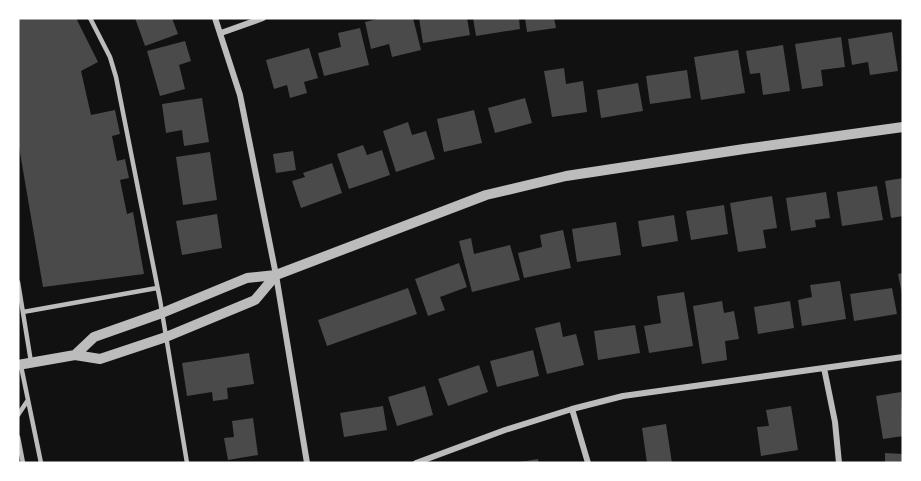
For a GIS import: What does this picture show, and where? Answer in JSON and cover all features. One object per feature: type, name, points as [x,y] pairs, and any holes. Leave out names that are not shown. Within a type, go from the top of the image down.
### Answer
[{"type":"street","points":[[215,18],[240,95],[276,275],[307,463]]},
{"type":"street","points":[[221,33],[263,18]]},
{"type":"street","points":[[75,354],[94,338],[162,314],[247,278],[276,275],[486,195],[566,176],[744,148],[903,127]]},
{"type":"street","points":[[23,364],[75,354],[100,359],[166,337],[255,300],[276,275]]},
{"type":"street","points":[[416,463],[505,430],[623,396],[903,357]]},
{"type":"street","points":[[824,368],[835,422],[839,463]]},
{"type":"street","points":[[572,409],[588,463]]},
{"type":"lane","points":[[90,18],[110,57],[116,77],[162,314],[187,463]]},
{"type":"lane","points":[[18,282],[23,312],[23,364],[41,463]]},
{"type":"lane","points":[[23,312],[157,288]]},
{"type":"lane","points":[[18,415],[28,400]]},
{"type":"lane","points":[[18,437],[23,463]]},
{"type":"building","points":[[18,18],[76,18],[98,62],[81,71],[91,115],[115,110],[120,134],[112,136],[117,161],[125,159],[129,178],[120,180],[127,214],[133,212],[144,274],[43,287],[18,141]]},
{"type":"building","points":[[135,18],[172,18],[178,34],[145,46]]},
{"type":"building","points":[[382,18],[413,18],[421,50],[392,57],[389,44],[371,49],[365,22]]},
{"type":"building","points":[[419,18],[467,18],[470,35],[423,43]]},
{"type":"building","points":[[473,18],[519,18],[520,29],[476,36]]},
{"type":"building","points":[[525,18],[554,18],[556,28],[527,32]]},
{"type":"building","points":[[360,28],[369,65],[324,76],[318,53],[341,47],[338,33]]},
{"type":"building","points":[[892,32],[898,71],[870,75],[868,62],[852,65],[848,39]]},
{"type":"building","points":[[841,37],[845,67],[821,70],[823,86],[802,89],[795,44]]},
{"type":"building","points":[[185,41],[191,61],[179,65],[185,89],[160,96],[147,51]]},
{"type":"building","points":[[783,45],[790,91],[763,95],[760,73],[750,74],[746,51]]},
{"type":"building","points":[[309,48],[318,78],[304,82],[307,93],[290,98],[287,85],[274,89],[266,60]]},
{"type":"building","points":[[738,50],[745,93],[701,100],[694,57]]},
{"type":"building","points":[[564,68],[566,84],[583,81],[587,112],[552,117],[544,71]]},
{"type":"building","points":[[687,70],[691,98],[650,104],[646,76]]},
{"type":"building","points":[[638,83],[643,111],[601,118],[597,90]]},
{"type":"building","points":[[202,98],[209,142],[184,146],[182,130],[166,133],[162,104]]},
{"type":"building","points":[[525,98],[532,123],[495,133],[488,108]]},
{"type":"building","points":[[474,110],[482,143],[444,152],[437,119]]},
{"type":"building","points":[[408,122],[412,135],[426,131],[435,159],[396,172],[383,131]]},
{"type":"building","points":[[363,145],[367,155],[382,150],[390,175],[349,189],[337,154]]},
{"type":"building","points":[[293,151],[296,170],[276,173],[273,154]]},
{"type":"building","points":[[210,152],[217,200],[183,205],[176,157]]},
{"type":"building","points":[[332,163],[342,193],[301,208],[292,181],[305,177],[303,173]]},
{"type":"building","points":[[903,178],[903,216],[891,218],[885,181]]},
{"type":"building","points":[[877,186],[883,220],[842,226],[837,192]]},
{"type":"building","points":[[826,192],[830,218],[815,220],[816,227],[791,231],[786,198]]},
{"type":"building","points":[[772,196],[777,228],[763,230],[766,248],[738,252],[730,203]]},
{"type":"building","points":[[724,205],[728,234],[691,240],[686,211]]},
{"type":"building","points":[[217,214],[222,248],[182,255],[176,221]]},
{"type":"building","points":[[674,215],[678,241],[642,247],[638,221]]},
{"type":"building","points":[[616,222],[621,255],[577,262],[572,229]]},
{"type":"building","points":[[563,230],[571,268],[524,278],[518,253],[542,247],[540,235]]},
{"type":"building","points":[[471,238],[474,254],[510,245],[520,280],[472,292],[459,241]]},
{"type":"building","points":[[459,263],[467,287],[440,297],[445,310],[428,316],[415,279]]},
{"type":"building","points":[[903,273],[903,294],[902,294],[898,274]]},
{"type":"building","points":[[840,281],[846,319],[802,326],[798,300],[812,297],[810,285]]},
{"type":"building","points":[[408,288],[417,314],[327,346],[318,320]]},
{"type":"building","points":[[892,288],[897,314],[854,321],[850,294]]},
{"type":"building","points":[[684,292],[693,346],[649,353],[644,326],[661,323],[657,296]]},
{"type":"building","points":[[722,301],[724,313],[734,311],[739,339],[725,341],[727,360],[702,364],[693,306]]},
{"type":"building","points":[[790,301],[794,328],[758,334],[754,307]]},
{"type":"building","points":[[560,322],[563,337],[576,334],[584,365],[547,374],[535,328]]},
{"type":"building","points":[[635,325],[640,353],[598,360],[594,331]]},
{"type":"building","points":[[533,350],[539,376],[497,387],[490,361]]},
{"type":"building","points":[[249,353],[254,384],[227,388],[228,399],[213,401],[212,392],[187,396],[182,363]]},
{"type":"building","points":[[479,365],[488,392],[448,406],[438,379]]},
{"type":"building","points":[[425,386],[433,415],[397,426],[388,397]]},
{"type":"building","points":[[901,392],[903,436],[883,439],[876,396]]},
{"type":"building","points":[[383,406],[387,430],[344,437],[340,413]]},
{"type":"building","points":[[791,406],[798,450],[761,456],[757,427],[769,426],[766,410]]},
{"type":"building","points":[[253,418],[258,455],[228,460],[224,438],[234,437],[232,421]]},
{"type":"building","points":[[666,424],[672,463],[647,463],[642,428]]},
{"type":"building","points":[[885,453],[903,454],[903,463],[885,463]]},
{"type":"building","points":[[538,459],[539,463],[520,463],[520,462]]}]
